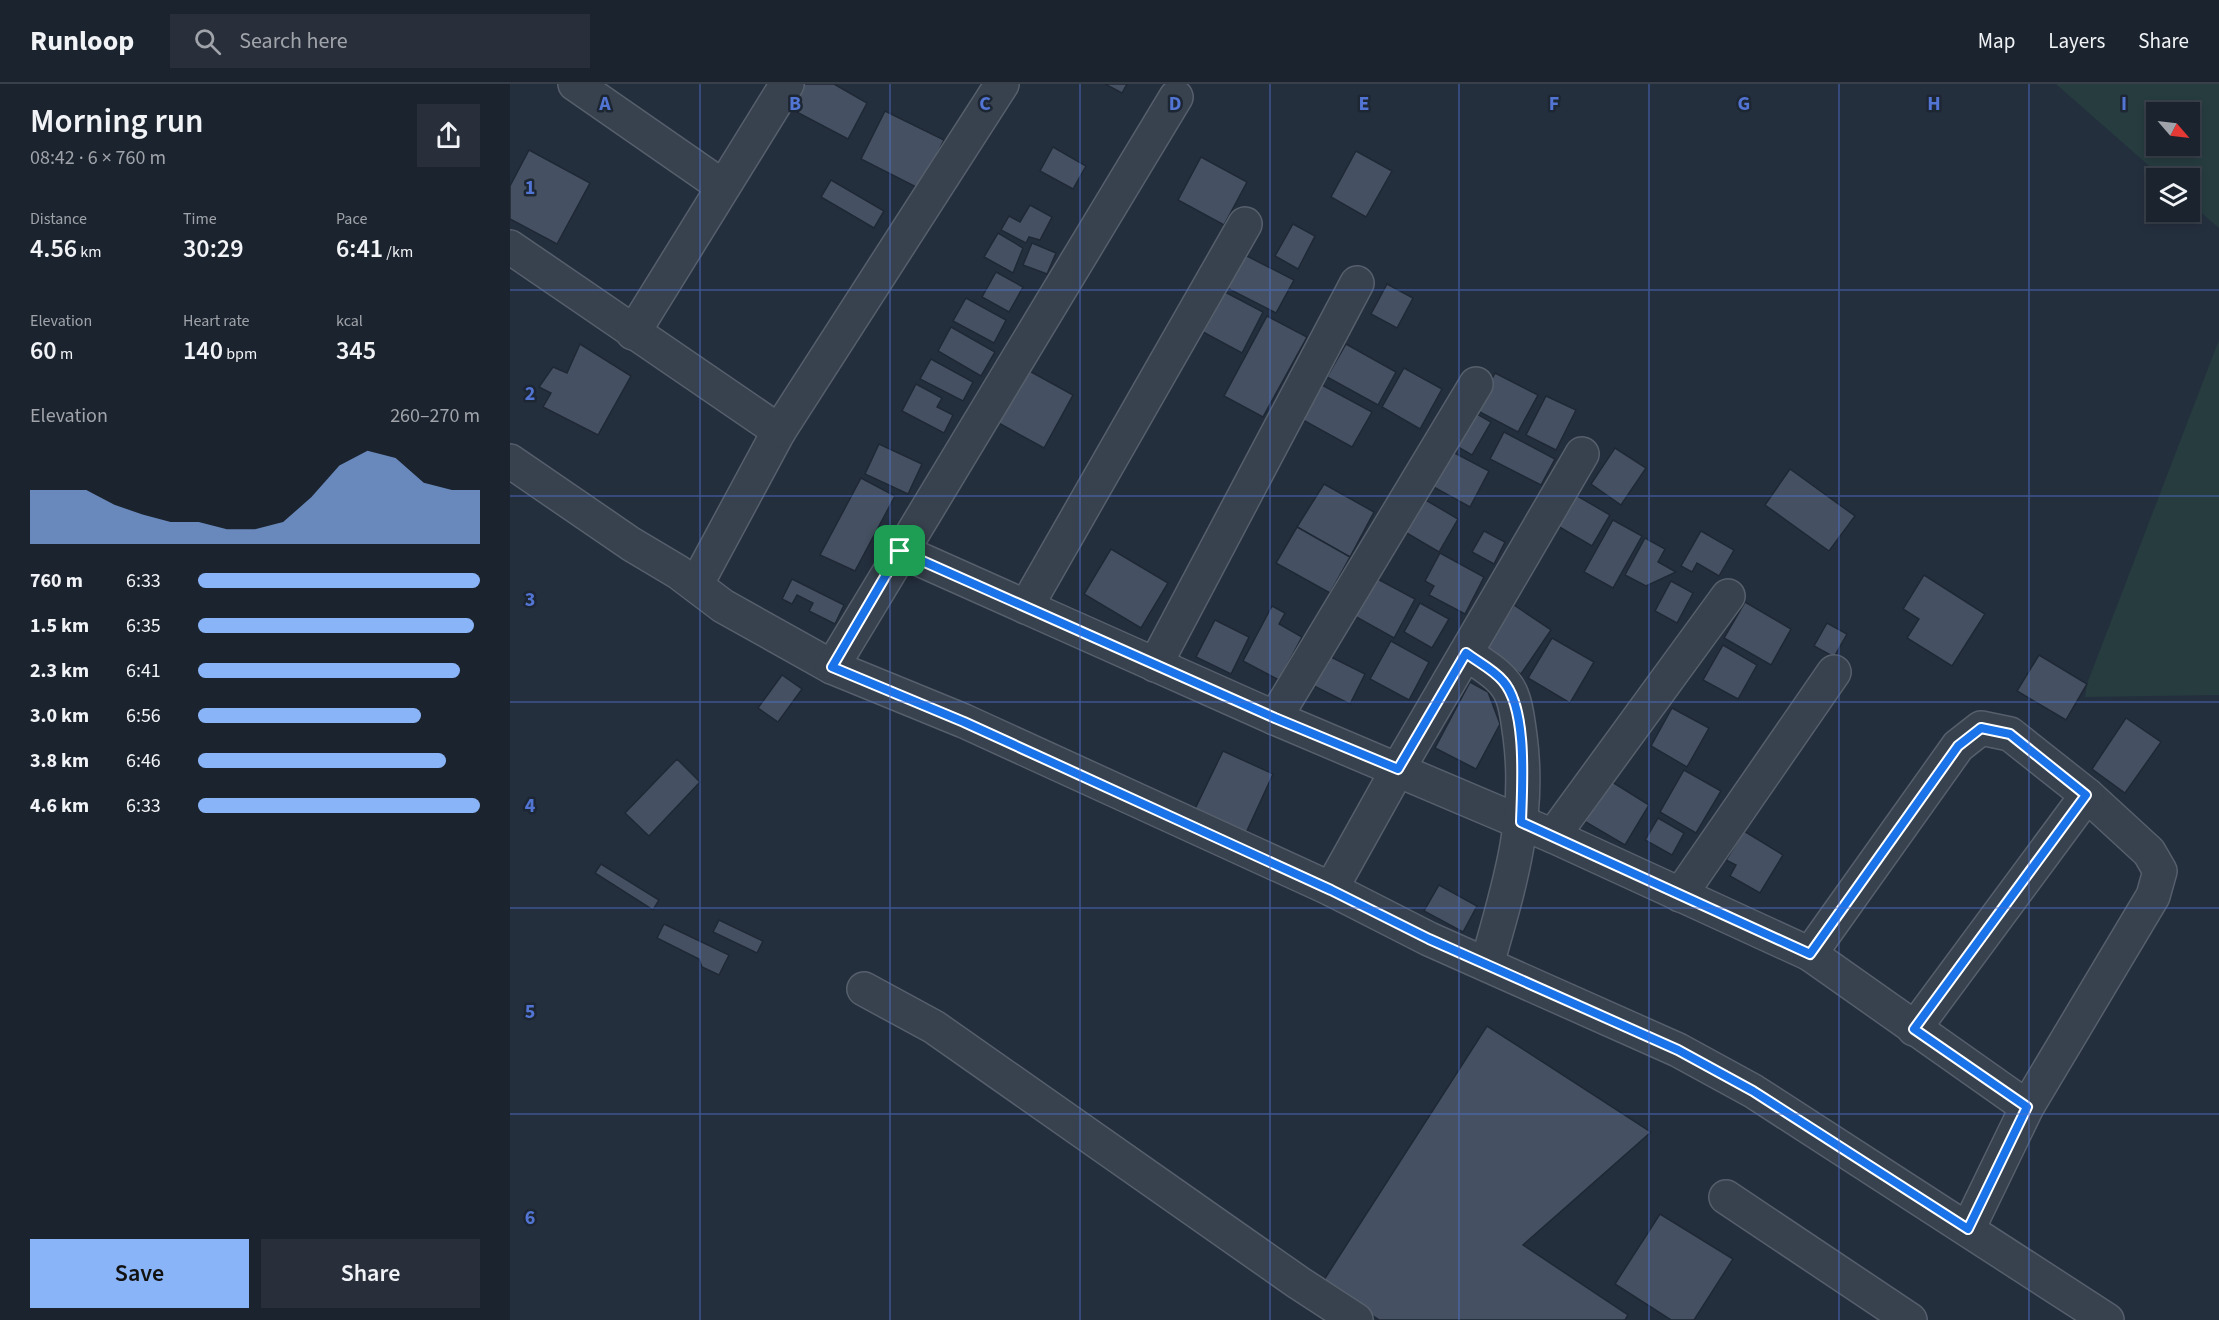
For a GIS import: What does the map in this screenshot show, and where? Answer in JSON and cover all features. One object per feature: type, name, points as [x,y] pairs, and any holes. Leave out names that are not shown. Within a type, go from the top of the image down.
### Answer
[{"type":"street","points":[[575,84],[722,186]]},
{"type":"street","points":[[633,333],[787,84]]},
{"type":"street","points":[[696,585],[778,431],[1002,84]]},
{"type":"street","points":[[832,667],[1176,97]]},
{"type":"street","points":[[1026,607],[1245,224]]},
{"type":"street","points":[[510,247],[778,431]]},
{"type":"street","points":[[1155,665],[1357,283]]},
{"type":"street","points":[[1275,718],[1476,384]]},
{"type":"street","points":[[1331,890],[1398,769],[1582,454]]},
{"type":"street","points":[[510,461],[696,585],[723,606],[832,667],[975,726],[1331,890],[1429,939],[1678,1050],[1753,1091],[2107,1320]]},
{"type":"street","points":[[900,551],[1275,718],[1553,836],[1810,954],[2027,1107]]},
{"type":"street","points":[[1553,836],[1728,596]]},
{"type":"street","points":[[1466,653],[1503,681],[1512,696],[1522,754],[1521,822],[1516,861],[1486,964]]},
{"type":"street","points":[[1680,895],[1834,672]]},
{"type":"street","points":[[1810,954],[1958,746],[1981,728],[2010,734],[2086,795],[2150,852],[2160,872],[2153,896],[2027,1107],[1968,1229]]},
{"type":"street","points":[[1914,1029],[2086,795]]},
{"type":"street","points":[[864,990],[934,1027],[1299,1283],[1356,1320]]},
{"type":"street","points":[[1726,1197],[1910,1320]]},
{"type":"green space","points":[[2056,84],[2219,84],[2219,228],[2200,212],[2200,168],[2152,168]]},
{"type":"green space","points":[[2219,340],[2219,695],[2085,697],[2087,684]]},
{"type":"building","points":[[804,84],[834,84],[867,103],[848,139],[791,109]]},
{"type":"building","points":[[1105,84],[1127,84],[1122,93]]},
{"type":"building","points":[[885,111],[944,140],[920,189],[861,159]]},
{"type":"building","points":[[1053,147],[1086,166],[1073,189],[1040,171]]},
{"type":"building","points":[[529,150],[590,183],[557,244],[510,219],[510,186]]},
{"type":"building","points":[[1356,151],[1392,171],[1366,217],[1331,197]]},
{"type":"building","points":[[1201,157],[1247,182],[1224,225],[1178,200]]},
{"type":"building","points":[[831,180],[884,211],[874,228],[821,197]]},
{"type":"building","points":[[1030,205],[1052,217],[1040,240],[1029,237],[1026,243],[1001,230],[1009,216],[1020,222]]},
{"type":"building","points":[[1293,224],[1315,236],[1298,269],[1275,256]]},
{"type":"building","points":[[998,233],[1023,248],[1013,273],[984,257]]},
{"type":"building","points":[[1032,243],[1056,253],[1047,274],[1023,265]]},
{"type":"building","points":[[1241,253],[1294,280],[1276,313],[1223,286]]},
{"type":"building","points":[[996,272],[1023,287],[1009,312],[982,297]]},
{"type":"building","points":[[1387,284],[1413,298],[1397,328],[1371,314]]},
{"type":"building","points":[[1225,292],[1263,312],[1242,353],[1203,332]]},
{"type":"building","points":[[966,298],[1006,320],[994,343],[953,321]]},
{"type":"building","points":[[1267,316],[1307,337],[1263,417],[1224,396]]},
{"type":"building","points":[[951,327],[995,352],[981,376],[938,351]]},
{"type":"building","points":[[580,344],[631,376],[598,435],[543,407],[551,393],[539,387],[553,367],[567,373]]},
{"type":"building","points":[[1346,344],[1396,372],[1378,405],[1327,377]]},
{"type":"building","points":[[931,359],[973,382],[963,401],[920,379]]},
{"type":"building","points":[[1024,368],[1073,395],[1044,448],[995,421]]},
{"type":"building","points":[[1404,368],[1442,389],[1420,429],[1382,407]]},
{"type":"building","points":[[1495,373],[1538,395],[1518,432],[1476,410]]},
{"type":"building","points":[[916,384],[942,398],[937,407],[953,415],[944,433],[902,411]]},
{"type":"building","points":[[1322,385],[1372,412],[1352,447],[1303,420]]},
{"type":"building","points":[[1546,396],[1576,410],[1556,450],[1526,435]]},
{"type":"building","points":[[1470,410],[1491,422],[1472,455],[1451,443]]},
{"type":"building","points":[[1504,432],[1555,459],[1541,485],[1490,459]]},
{"type":"building","points":[[879,444],[922,464],[908,494],[865,474]]},
{"type":"building","points":[[1615,448],[1646,468],[1621,505],[1591,484]]},
{"type":"building","points":[[1449,450],[1489,471],[1470,507],[1430,485]]},
{"type":"building","points":[[1790,469],[1855,516],[1829,551],[1765,505]]},
{"type":"building","points":[[861,478],[895,496],[855,571],[820,555]]},
{"type":"building","points":[[1324,484],[1374,512],[1350,557],[1297,527]]},
{"type":"building","points":[[1574,494],[1610,515],[1592,546],[1556,525]]},
{"type":"building","points":[[1424,499],[1458,519],[1439,552],[1405,532]]},
{"type":"building","points":[[1613,520],[1642,536],[1613,588],[1584,572]]},
{"type":"building","points":[[1297,527],[1350,557],[1330,593],[1276,563]]},
{"type":"building","points":[[1484,531],[1505,542],[1494,564],[1472,552]]},
{"type":"building","points":[[1701,531],[1734,550],[1719,576],[1697,563],[1692,572],[1681,566]]},
{"type":"building","points":[[1645,538],[1665,549],[1658,562],[1676,572],[1646,586],[1625,575]]},
{"type":"building","points":[[1111,549],[1168,583],[1141,628],[1084,594]]},
{"type":"building","points":[[1440,553],[1484,577],[1465,614],[1429,595],[1434,586],[1425,581]]},
{"type":"building","points":[[1924,575],[1985,614],[1952,666],[1907,638],[1919,619],[1903,609]]},
{"type":"building","points":[[1372,576],[1415,599],[1394,638],[1351,614]]},
{"type":"building","points":[[792,579],[844,605],[835,624],[809,611],[813,603],[797,595],[792,604],[782,599]]},
{"type":"building","points":[[1671,581],[1693,593],[1677,623],[1655,611]]},
{"type":"building","points":[[1745,602],[1791,629],[1771,665],[1724,638]]},
{"type":"building","points":[[1420,603],[1449,619],[1432,648],[1404,632]]},
{"type":"building","points":[[1514,605],[1551,630],[1521,674],[1484,649]]},
{"type":"building","points":[[1272,606],[1285,613],[1279,624],[1302,637],[1279,680],[1243,661]]},
{"type":"building","points":[[1215,620],[1249,637],[1231,674],[1196,657]]},
{"type":"building","points":[[1827,623],[1847,634],[1834,657],[1814,646]]},
{"type":"building","points":[[1552,638],[1594,662],[1570,703],[1528,678]]},
{"type":"building","points":[[1391,641],[1429,662],[1409,700],[1370,679]]},
{"type":"building","points":[[1723,645],[1757,665],[1738,699],[1703,680]]},
{"type":"building","points":[[2039,655],[2087,684],[2066,720],[2017,691]]},
{"type":"building","points":[[1329,656],[1365,674],[1350,704],[1314,686]]},
{"type":"building","points":[[782,675],[802,689],[778,722],[758,708]]},
{"type":"building","points":[[1470,682],[1488,692],[1500,724],[1476,769],[1435,748]]},
{"type":"building","points":[[1672,708],[1709,728],[1687,767],[1651,746]]},
{"type":"building","points":[[2126,718],[2161,742],[2125,793],[2092,769]]},
{"type":"building","points":[[1223,751],[1273,774],[1245,835],[1194,811]]},
{"type":"building","points":[[677,759],[700,782],[649,836],[625,813]]},
{"type":"building","points":[[1684,770],[1721,791],[1696,833],[1660,812]]},
{"type":"building","points":[[1609,780],[1649,805],[1625,845],[1584,821]]},
{"type":"building","points":[[1658,818],[1684,833],[1672,855],[1645,840]]},
{"type":"building","points":[[1744,831],[1783,855],[1760,893],[1730,876],[1736,865],[1726,860]]},
{"type":"building","points":[[601,864],[659,900],[653,910],[595,873]]},
{"type":"building","points":[[1439,885],[1477,906],[1463,932],[1424,911]]},
{"type":"building","points":[[719,920],[763,941],[757,953],[713,932]]},
{"type":"building","points":[[664,924],[729,955],[719,975],[702,967],[699,959],[657,938]]},
{"type":"building","points":[[1487,1026],[1651,1132],[1523,1245],[1628,1315],[1625,1320],[1379,1320],[1322,1283]]},
{"type":"building","points":[[1660,1214],[1733,1259],[1694,1320],[1671,1320],[1615,1284]]},
{"type":"route","points":[[900,551],[1275,718],[1398,769],[1466,653],[1503,681],[1512,696],[1522,754],[1521,822],[1810,954],[1958,746],[1981,728],[2010,734],[2086,795],[1914,1029],[2027,1107],[1968,1229],[1753,1091],[1678,1050],[1429,939],[1331,890],[964,722],[832,667],[900,551]]}]
